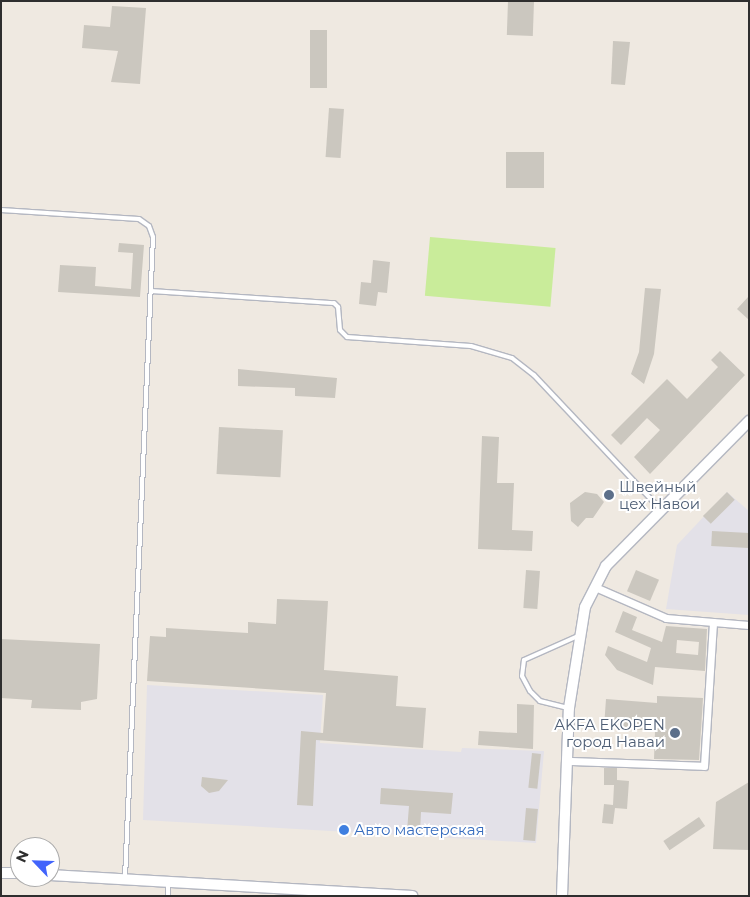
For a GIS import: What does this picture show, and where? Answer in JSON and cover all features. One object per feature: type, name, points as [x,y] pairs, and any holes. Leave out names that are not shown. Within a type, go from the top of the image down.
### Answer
[{"type":"street","points":[[562,896],[569,708],[578,636],[595,587],[606,566],[749,421]]},
{"type":"street","points":[[595,587],[666,618],[749,625]]},
{"type":"street","points":[[568,761],[704,766],[714,622]]},
{"type":"street","points":[[60,875],[168,880],[412,896]]},
{"type":"lane","points":[[1,210],[139,219],[149,226],[153,237],[125,878]]},
{"type":"lane","points":[[151,291],[334,303],[338,307],[340,330],[355,340],[471,346],[512,358],[534,375],[661,510]]},
{"type":"lane","points":[[569,708],[540,701],[522,676],[524,660],[578,636]]},
{"type":"lane","points":[[168,880],[168,896]]},
{"type":"shaded area","points":[[727,492],[749,511],[749,615],[666,609],[677,545]]},
{"type":"shaded area","points":[[147,685],[323,695],[320,743],[461,752],[462,748],[544,751],[536,843],[143,820]]},
{"type":"green space","points":[[430,237],[556,248],[550,307],[425,296]]},
{"type":"building","points":[[508,1],[534,2],[533,36],[507,35]]},
{"type":"building","points":[[112,6],[146,8],[140,84],[111,82],[118,51],[82,48],[84,25],[110,27]]},
{"type":"building","points":[[310,30],[327,30],[327,88],[310,88]]},
{"type":"building","points":[[613,41],[630,42],[625,85],[611,84]]},
{"type":"building","points":[[329,108],[344,109],[341,158],[326,157]]},
{"type":"building","points":[[506,152],[544,152],[544,188],[506,188]]},
{"type":"building","points":[[119,243],[144,245],[140,297],[58,292],[60,265],[96,267],[95,286],[131,289],[133,253],[118,252]]},
{"type":"building","points":[[373,260],[390,262],[387,293],[378,292],[376,306],[359,304],[361,282],[371,283]]},
{"type":"building","points":[[645,288],[661,289],[654,354],[644,384],[631,374],[639,352]]},
{"type":"building","points":[[749,296],[749,320],[737,309]]},
{"type":"building","points":[[720,351],[745,375],[650,474],[634,457],[660,430],[647,418],[621,445],[611,435],[667,379],[687,399],[718,367],[711,360]]},
{"type":"building","points":[[238,369],[337,378],[335,398],[295,396],[295,388],[238,386]]},
{"type":"building","points":[[219,427],[283,430],[280,477],[217,474]]},
{"type":"building","points":[[482,436],[499,437],[497,483],[514,483],[512,530],[533,531],[532,551],[478,549]]},
{"type":"building","points":[[585,492],[597,494],[604,502],[593,518],[586,518],[578,527],[571,521],[570,503]]},
{"type":"building","points":[[727,492],[735,500],[711,524],[703,516]]},
{"type":"building","points":[[712,531],[749,533],[748,548],[711,546]]},
{"type":"building","points":[[526,570],[540,571],[537,609],[523,608]]},
{"type":"building","points":[[636,570],[659,580],[650,601],[627,591]]},
{"type":"building","points":[[277,599],[328,601],[324,670],[398,676],[396,706],[426,708],[423,748],[316,740],[313,806],[297,805],[301,731],[323,733],[326,693],[147,681],[150,636],[166,637],[166,628],[248,633],[248,622],[276,624]]},
{"type":"building","points":[[623,611],[637,617],[632,630],[662,642],[666,626],[707,629],[705,671],[655,667],[653,685],[617,670],[605,655],[608,646],[647,662],[651,648],[615,632]],"holes":[[[677,640],[699,642],[698,655],[676,653]]]},
{"type":"building","points":[[1,639],[100,644],[97,699],[81,702],[81,710],[31,708],[32,700],[1,698]]},
{"type":"building","points":[[657,696],[703,698],[699,760],[654,759],[655,731],[604,727],[606,699],[657,703]]},
{"type":"building","points":[[517,704],[534,705],[533,749],[478,745],[479,731],[517,733]]},
{"type":"building","points":[[532,753],[541,754],[537,789],[528,788]]},
{"type":"building","points":[[604,768],[617,768],[617,780],[629,781],[627,809],[615,808],[613,824],[602,823],[604,804],[613,805],[614,785],[604,785]]},
{"type":"building","points":[[202,777],[228,780],[219,791],[209,793],[201,786]]},
{"type":"building","points":[[749,782],[749,850],[713,849],[716,802]]},
{"type":"building","points":[[381,788],[453,793],[451,814],[421,812],[420,832],[407,831],[409,806],[380,804]]},
{"type":"building","points":[[526,808],[538,809],[535,841],[523,840]]},
{"type":"building","points":[[699,817],[705,826],[670,850],[663,841]]},
{"type":"place","name":"Швейный цех Навои","points":[[609,495]]},
{"type":"place","name":"AKFA EKOPEN город Наваи","points":[[675,733]]},
{"type":"place","name":"Авто мастерская","points":[[344,830]]}]
